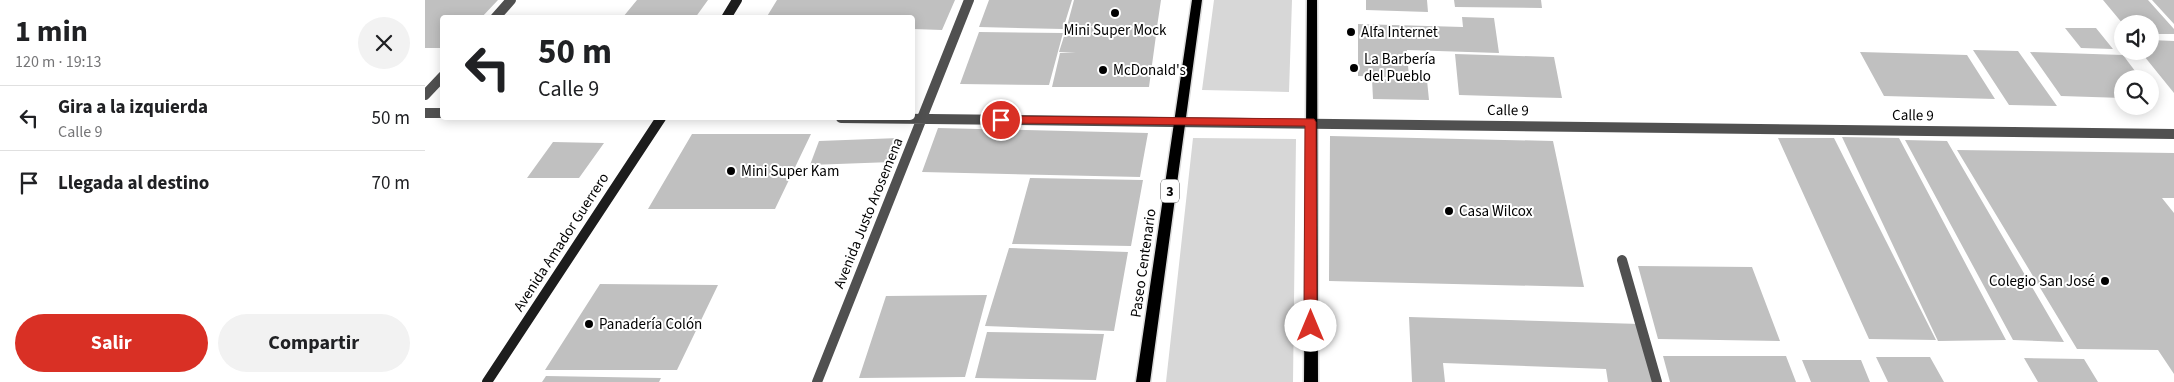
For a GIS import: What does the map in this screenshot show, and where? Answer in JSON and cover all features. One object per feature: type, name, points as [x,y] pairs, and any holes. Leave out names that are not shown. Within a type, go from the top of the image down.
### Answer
[{"type":"main road","points":[[728,15],[737,0]]},
{"type":"main road","name":"Paseo Centenario","points":[[1143,382],[1197,0]]},
{"type":"main road","points":[[1311,382],[1312,0]]},
{"type":"main road","name":"Avenida Amador Guerrero","points":[[487,382],[660,120]]},
{"type":"street","points":[[498,15],[511,0]]},
{"type":"street","name":"Avenida Justo Arosemena","points":[[817,382],[969,0]]},
{"type":"street","points":[[425,95],[440,79]]},
{"type":"street","points":[[425,112],[440,113]]},
{"type":"street","name":"Calle 9","points":[[915,118],[2174,134]]},
{"type":"street","points":[[1622,260],[1657,382]]},
{"type":"shaded area","points":[[1214,0],[1292,0],[1289,92],[1202,90]]},
{"type":"shaded area","points":[[1193,138],[1296,139],[1293,382],[1166,382]]},
{"type":"building","points":[[425,0],[498,0],[484,15],[440,15],[440,48],[425,48]]},
{"type":"building","points":[[637,0],[708,0],[697,15],[625,15]]},
{"type":"building","points":[[777,0],[955,0],[942,30],[915,29],[915,15],[768,15]]},
{"type":"building","points":[[989,0],[1072,0],[1063,29],[979,27]]},
{"type":"building","name":"Mini Super Mock","points":[[1074,0],[1161,0],[1157,27],[1067,26]]},
{"type":"building","points":[[1366,0],[1427,0],[1428,12],[1366,10]]},
{"type":"building","points":[[1454,0],[1541,0],[1542,8],[1455,7]]},
{"type":"building","points":[[2103,0],[2148,0],[2174,29],[2174,34],[2159,34],[2159,15],[2116,15]]},
{"type":"building","points":[[2152,0],[2174,0],[2174,24]]},
{"type":"building","points":[[1462,17],[1494,18],[1499,53],[1407,50],[1409,78],[1358,76],[1358,24],[1463,27]]},
{"type":"building","points":[[1067,27],[1157,28],[1149,87],[1052,87],[1060,53],[1076,53],[1059,52]]},
{"type":"building","points":[[2065,28],[2096,28],[2113,49],[2081,48]]},
{"type":"building","points":[[979,32],[1063,33],[1049,85],[960,84]]},
{"type":"building","points":[[2159,40],[2174,41],[2174,93],[2159,74],[2159,70],[2155,70],[2147,60],[2159,60]]},
{"type":"building","points":[[1973,50],[2018,51],[2057,106],[2009,105]]},
{"type":"building","points":[[1860,52],[1967,55],[1995,99],[1884,96]]},
{"type":"building","points":[[2030,52],[2114,55],[2114,60],[2127,60],[2134,70],[2114,70],[2114,98],[2061,96]]},
{"type":"building","points":[[1455,54],[1554,57],[1562,98],[1459,95]]},
{"type":"building","points":[[1372,79],[1427,80],[1429,100],[1373,99]]},
{"type":"building","points":[[938,128],[1148,133],[1140,177],[922,172]]},
{"type":"building","name":"Mini Super Kam","points":[[692,134],[811,134],[775,209],[648,209]]},
{"type":"building","name":"Casa Wilcox","points":[[1330,136],[1553,141],[1584,287],[1329,281]]},
{"type":"building","points":[[1842,137],[1899,138],[2006,340],[1938,341]]},
{"type":"building","points":[[899,138],[892,162],[810,165],[819,141]]},
{"type":"building","points":[[1778,138],[1834,138],[1936,340],[1869,339]]},
{"type":"building","points":[[1905,140],[1947,141],[2064,342],[2013,340]]},
{"type":"building","points":[[553,142],[604,143],[579,178],[527,178]]},
{"type":"building","name":"Colegio San José","points":[[1957,150],[2174,153],[2174,198],[2162,198],[2174,213],[2174,374],[2158,350],[2077,349]]},
{"type":"building","points":[[1030,178],[1143,180],[1131,246],[1012,244]]},
{"type":"building","points":[[1009,248],[1128,252],[1114,331],[985,326]]},
{"type":"building","points":[[1638,266],[1752,267],[1780,341],[1658,339]]},
{"type":"building","points":[[600,284],[718,285],[677,370],[545,370]]},
{"type":"building","points":[[987,295],[965,377],[859,378],[886,296]]},
{"type":"building","points":[[1409,317],[1640,324],[1654,382],[1608,382],[1606,369],[1443,363],[1445,382],[1412,382]]},
{"type":"building","points":[[987,332],[1104,334],[1096,380],[975,378]]},
{"type":"building","points":[[1663,356],[1786,356],[1796,382],[1670,382]]},
{"type":"building","points":[[1876,357],[1930,357],[1944,382],[1888,382]]},
{"type":"building","points":[[2024,358],[2084,359],[2098,382],[2038,382]]},
{"type":"building","points":[[1802,360],[1861,360],[1870,382],[1811,382]]},
{"type":"building","points":[[546,376],[661,378],[659,382],[542,382]]},
{"type":"place","name":"Mini Super Mock","points":[[1115,13]]},
{"type":"place","name":"Alfa Internet","points":[[1351,32]]},
{"type":"place","name":"La Barbería del Pueblo","points":[[1354,68]]},
{"type":"place","name":"McDonald's","points":[[1103,70]]},
{"type":"place","name":"Mini Super Kam","points":[[731,171]]},
{"type":"place","name":"Casa Wilcox","points":[[1449,211]]},
{"type":"place","name":"Colegio San José","points":[[2105,281]]},
{"type":"place","name":"Panadería Colón","points":[[589,324]]},
{"type":"route","points":[[1001,120],[1311,122],[1311,326]]}]
